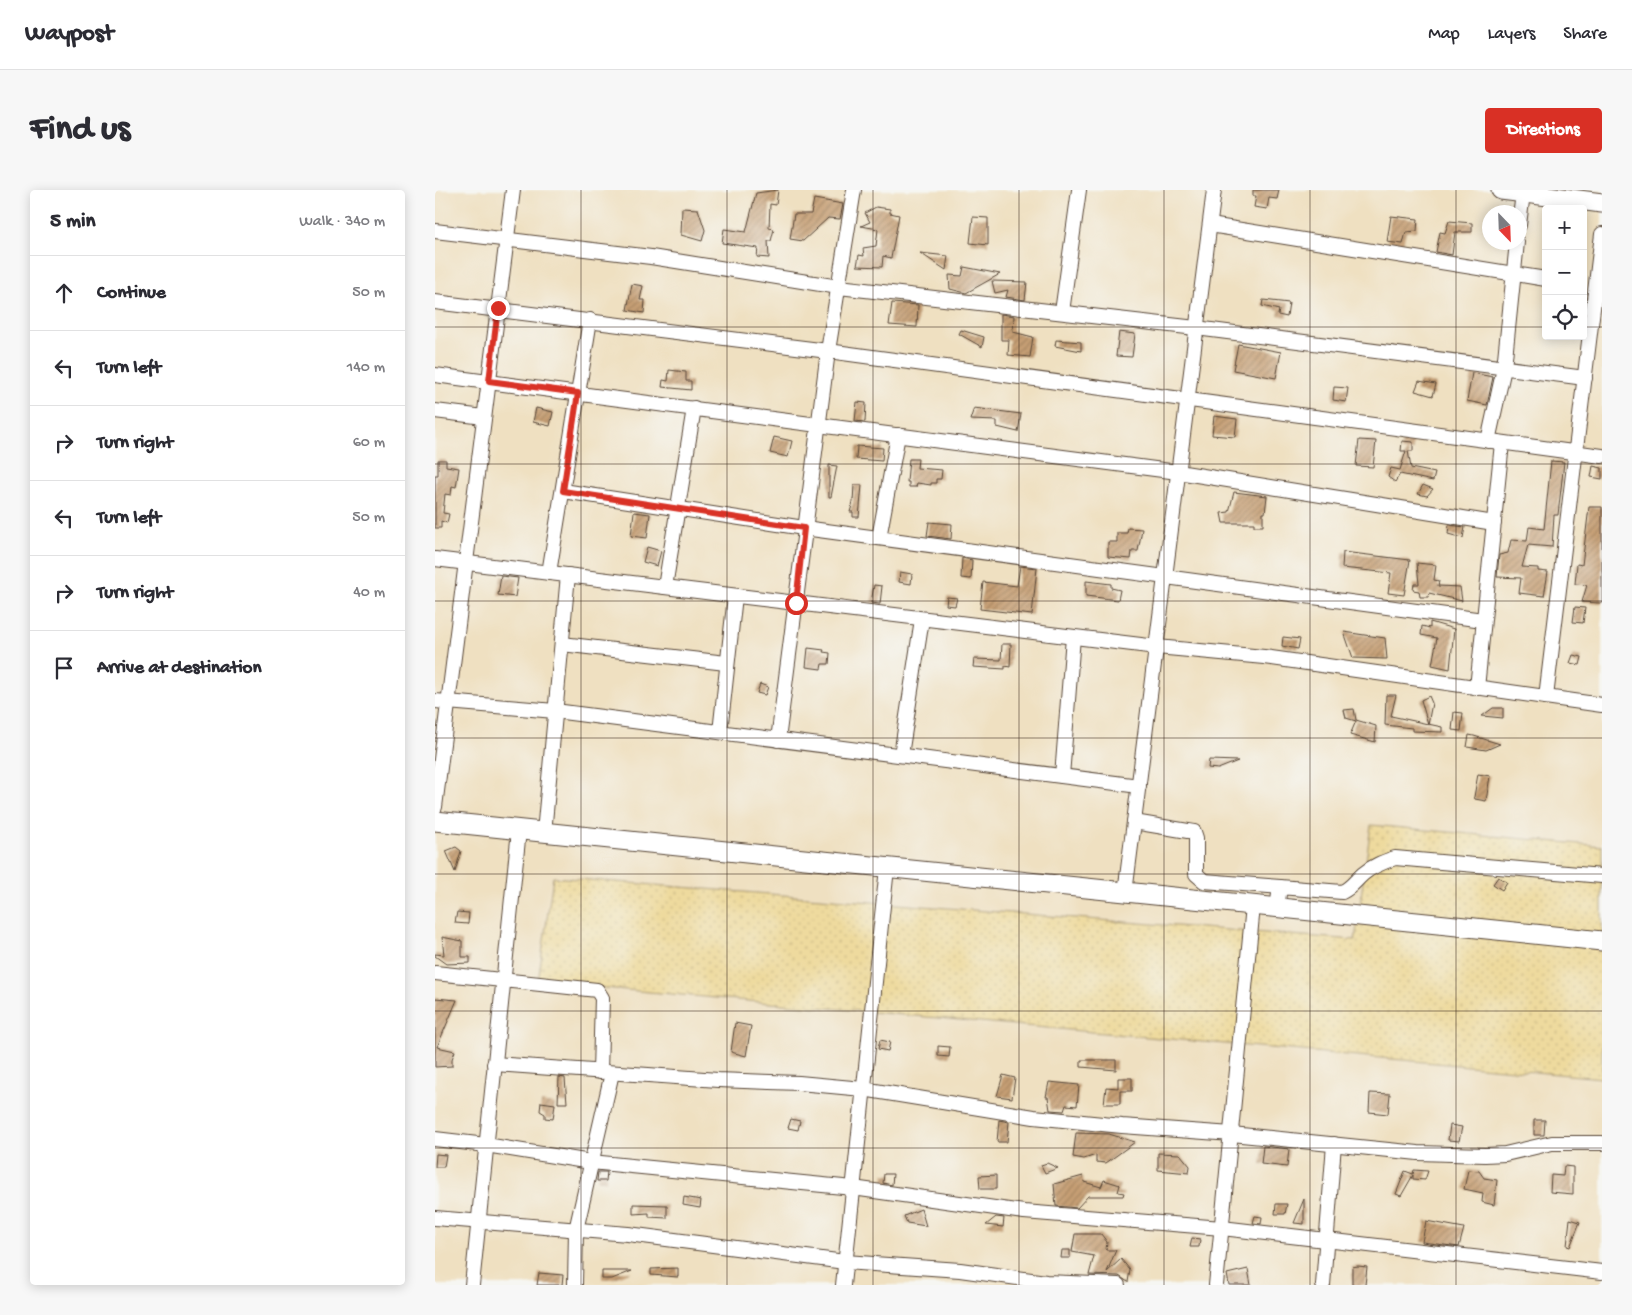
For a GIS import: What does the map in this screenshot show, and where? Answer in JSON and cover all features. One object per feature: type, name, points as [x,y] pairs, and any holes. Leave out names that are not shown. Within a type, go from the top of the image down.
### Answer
[{"type":"street","points":[[435,807],[441,702],[465,562],[513,190]]},
{"type":"street","points":[[778,740],[818,425],[855,190]]},
{"type":"street","points":[[1062,312],[1079,190]]},
{"type":"street","points":[[1125,893],[1214,190]]},
{"type":"street","points":[[1501,190],[1602,202]]},
{"type":"street","points":[[1527,209],[1535,193]]},
{"type":"street","points":[[1209,225],[1542,278]]},
{"type":"street","points":[[435,231],[651,257],[839,287],[1197,328],[1585,378]]},
{"type":"street","points":[[1546,698],[1577,453],[1594,287],[1602,234]]},
{"type":"street","points":[[1477,688],[1493,522],[1495,442],[1505,368],[1516,250]]},
{"type":"street","points":[[435,302],[590,320],[1602,456]]},
{"type":"street","points":[[549,573],[590,320]]},
{"type":"street","points":[[435,374],[1178,472],[1493,522]]},
{"type":"street","points":[[665,587],[694,408]]},
{"type":"street","points":[[435,411],[484,417]]},
{"type":"street","points":[[879,538],[899,435]]},
{"type":"street","points":[[563,491],[804,528],[1166,575],[1483,620]]},
{"type":"street","points":[[435,559],[1157,647],[1264,657],[1602,705]]},
{"type":"street","points":[[544,833],[569,575]]},
{"type":"street","points":[[720,732],[726,663],[735,596]]},
{"type":"street","points":[[901,755],[922,619]]},
{"type":"street","points":[[1062,776],[1073,637]]},
{"type":"street","points":[[562,644],[726,663]]},
{"type":"street","points":[[441,702],[555,711],[1139,786]]},
{"type":"street","points":[[435,821],[1602,941]]},
{"type":"street","points":[[1134,822],[1194,832],[1197,838],[1196,874],[1204,881],[1342,892],[1349,889],[1363,873],[1380,863],[1395,858],[1602,876]]},
{"type":"street","points":[[472,1285],[519,830]]},
{"type":"street","points":[[843,1285],[887,868]]},
{"type":"street","points":[[1277,908],[1280,888]]},
{"type":"street","points":[[1216,1285],[1253,906]]},
{"type":"street","points":[[435,973],[597,990],[602,998],[606,1072],[591,1162],[576,1230],[575,1285]]},
{"type":"street","points":[[494,1064],[799,1083],[863,1089],[1034,1117],[1232,1134],[1418,1153],[1505,1154],[1552,1143],[1602,1143]]},
{"type":"street","points":[[435,1139],[486,1145],[591,1162],[853,1188],[1024,1212],[1222,1228],[1602,1272]]},
{"type":"street","points":[[1323,1285],[1334,1144]]},
{"type":"street","points":[[435,1218],[732,1246],[845,1262],[959,1270],[1046,1282],[1118,1285]]},
{"type":"sand","points":[[1371,825],[1602,846],[1602,1078],[538,982],[553,877],[1355,940]]},
{"type":"building","points":[[778,190],[776,205],[770,204],[769,228],[774,229],[771,241],[768,241],[769,258],[757,257],[758,248],[722,243],[724,229],[746,232],[756,193]]},
{"type":"building","points":[[1253,190],[1279,190],[1277,199],[1269,198],[1267,209],[1254,207],[1256,196],[1253,196]]},
{"type":"building","points":[[814,199],[843,204],[840,219],[828,218],[803,241],[790,239],[794,214],[811,214]]},
{"type":"building","points":[[876,207],[890,209],[890,213],[899,215],[891,258],[883,256],[882,267],[857,266],[859,255],[864,256],[863,248],[876,246],[878,229],[861,226],[870,222],[865,213]]},
{"type":"building","points":[[682,208],[698,209],[705,230],[702,241],[681,235]]},
{"type":"building","points":[[1391,216],[1418,219],[1417,231],[1406,232],[1403,244],[1387,242]]},
{"type":"building","points":[[973,217],[988,218],[988,245],[970,243]]},
{"type":"building","points":[[1449,221],[1472,223],[1472,232],[1455,232],[1452,255],[1436,252],[1440,232],[1445,233]]},
{"type":"building","points":[[920,253],[948,256],[946,270]]},
{"type":"building","points":[[964,267],[1000,274],[966,293],[950,289],[949,275],[962,276]]},
{"type":"building","points":[[992,281],[1027,282],[1025,300],[1006,297],[1008,290],[995,293]]},
{"type":"building","points":[[632,284],[643,286],[640,300],[645,300],[644,313],[627,310]]},
{"type":"building","points":[[1263,300],[1289,303],[1287,317],[1278,315],[1279,310],[1262,306]]},
{"type":"building","points":[[892,303],[918,305],[917,327],[889,325]]},
{"type":"building","points":[[1001,314],[1014,316],[1013,332],[1033,337],[1030,357],[1008,355],[1009,340],[1001,340]]},
{"type":"building","points":[[961,330],[984,337],[982,347],[959,334]]},
{"type":"building","points":[[1119,332],[1135,334],[1132,357],[1116,356]]},
{"type":"building","points":[[1056,340],[1081,342],[1081,351],[1055,346]]},
{"type":"building","points":[[1238,344],[1281,352],[1276,378],[1233,370]]},
{"type":"building","points":[[669,370],[686,372],[686,381],[691,381],[691,390],[662,387],[663,380],[668,381]]},
{"type":"building","points":[[1472,373],[1493,377],[1487,405],[1467,401]]},
{"type":"building","points":[[1419,381],[1436,384],[1433,396],[1415,391]]},
{"type":"building","points":[[1334,387],[1348,388],[1346,402],[1333,400]]},
{"type":"building","points":[[857,402],[866,403],[865,422],[855,421]]},
{"type":"building","points":[[536,408],[553,412],[550,426],[533,422]]},
{"type":"building","points":[[974,408],[1021,414],[1018,432],[997,427],[997,421],[970,420]]},
{"type":"building","points":[[1214,416],[1237,419],[1235,437],[1212,435]]},
{"type":"building","points":[[774,437],[792,441],[788,457],[770,453]]},
{"type":"building","points":[[1359,440],[1376,441],[1373,467],[1356,466]]},
{"type":"building","points":[[1402,441],[1413,442],[1413,451],[1408,451],[1411,468],[1435,473],[1433,481],[1400,474],[1395,482],[1388,477],[1391,468],[1400,470],[1406,451],[1401,451]]},
{"type":"building","points":[[857,446],[883,448],[882,461],[856,459]]},
{"type":"building","points":[[909,459],[918,459],[917,468],[942,470],[941,479],[936,479],[936,483],[931,483],[931,485],[917,483],[916,487],[909,487],[909,482],[907,482]]},
{"type":"building","points":[[438,460],[446,460],[446,466],[459,468],[456,487],[452,486],[451,495],[445,494],[443,513],[449,514],[447,523],[441,521],[441,528],[435,528],[435,475],[438,475]]},
{"type":"building","points":[[1551,461],[1564,462],[1558,515],[1554,515],[1552,547],[1528,545],[1522,567],[1538,568],[1538,571],[1548,572],[1544,596],[1519,593],[1521,578],[1497,577],[1499,555],[1508,553],[1511,540],[1527,541],[1529,527],[1544,529]]},
{"type":"building","points":[[829,465],[837,466],[831,497],[829,497]]},
{"type":"building","points":[[1593,466],[1602,468],[1602,479],[1591,477]]},
{"type":"building","points":[[854,485],[862,485],[859,517],[853,517],[853,512],[850,512],[853,502]]},
{"type":"building","points":[[1423,485],[1433,489],[1427,496],[1418,494]]},
{"type":"building","points":[[1234,492],[1267,496],[1265,513],[1263,513],[1263,526],[1254,526],[1254,523],[1223,523],[1221,513],[1229,512]]},
{"type":"building","points":[[1589,507],[1602,507],[1602,603],[1582,602],[1587,585],[1575,584],[1577,564],[1582,565]]},
{"type":"building","points":[[634,512],[650,514],[647,538],[631,536]]},
{"type":"building","points":[[929,522],[952,524],[951,539],[927,536]]},
{"type":"building","points":[[1449,525],[1465,527],[1463,538],[1448,534]]},
{"type":"building","points":[[1128,528],[1142,529],[1138,551],[1132,551],[1131,559],[1108,557],[1108,542],[1117,542],[1117,533],[1127,533]]},
{"type":"building","points":[[647,547],[661,551],[657,566],[643,562]]},
{"type":"building","points":[[1343,552],[1410,560],[1404,595],[1388,593],[1391,573],[1342,568]]},
{"type":"building","points":[[962,558],[972,560],[971,579],[961,578]]},
{"type":"building","points":[[1417,563],[1436,565],[1434,580],[1439,581],[1438,586],[1460,587],[1462,601],[1429,593],[1428,597],[1420,597],[1419,591],[1413,590],[1414,584],[1419,584]]},
{"type":"building","points":[[1020,566],[1037,568],[1032,615],[980,609],[983,582],[1017,586]]},
{"type":"building","points":[[900,572],[912,574],[911,584],[899,582]]},
{"type":"building","points":[[501,576],[518,578],[515,597],[498,595]]},
{"type":"building","points":[[1086,581],[1111,584],[1111,588],[1120,590],[1118,600],[1086,596]]},
{"type":"building","points":[[874,585],[882,586],[880,604],[871,603]]},
{"type":"building","points":[[947,597],[957,598],[955,606],[946,605]]},
{"type":"building","points":[[1575,607],[1585,608],[1583,623],[1573,622]]},
{"type":"building","points":[[1430,622],[1454,629],[1450,669],[1432,665],[1437,638],[1421,635],[1422,626],[1430,628]]},
{"type":"building","points":[[1344,632],[1385,638],[1387,659],[1353,658]]},
{"type":"building","points":[[1283,637],[1300,639],[1298,649],[1282,646]]},
{"type":"building","points":[[1002,644],[1011,644],[1010,667],[1005,666],[1005,669],[973,667],[974,659],[1001,660]]},
{"type":"building","points":[[808,648],[824,650],[823,652],[830,653],[829,664],[822,664],[821,669],[806,667]]},
{"type":"building","points":[[1573,655],[1582,657],[1580,665],[1570,663]]},
{"type":"building","points":[[760,684],[768,687],[765,695],[757,693]]},
{"type":"building","points":[[1386,695],[1396,695],[1391,716],[1442,727],[1442,732],[1412,731],[1412,728],[1385,725]]},
{"type":"building","points":[[1429,696],[1432,703],[1428,724],[1421,700]]},
{"type":"building","points":[[1493,708],[1503,708],[1503,718],[1482,716]]},
{"type":"building","points":[[1354,709],[1356,720],[1376,726],[1375,742],[1350,735],[1356,721],[1346,718],[1344,710]]},
{"type":"building","points":[[1454,712],[1463,713],[1461,731],[1452,730]]},
{"type":"building","points":[[1469,735],[1500,744],[1486,750],[1467,747]]},
{"type":"building","points":[[1209,760],[1238,761],[1218,769],[1208,768]]},
{"type":"building","points":[[1478,774],[1490,776],[1486,801],[1475,799],[1474,797]]},
{"type":"building","points":[[456,847],[461,851],[455,872],[446,851]]},
{"type":"building","points":[[1498,877],[1507,882],[1502,890],[1493,884]]},
{"type":"building","points":[[457,912],[469,913],[468,924],[455,923]]},
{"type":"building","points":[[442,937],[462,941],[462,957],[470,957],[470,963],[446,964],[435,956],[435,954],[444,955]]},
{"type":"building","points":[[435,998],[457,1000],[437,1047],[455,1051],[452,1066],[435,1067]]},
{"type":"building","points":[[735,1023],[751,1026],[746,1056],[731,1052]]},
{"type":"building","points":[[880,1040],[890,1042],[888,1051],[878,1049]]},
{"type":"building","points":[[938,1046],[950,1047],[949,1057],[938,1056]]},
{"type":"building","points":[[1081,1060],[1116,1060],[1116,1070],[1081,1067]]},
{"type":"building","points":[[1003,1075],[1015,1078],[1012,1098],[997,1096]]},
{"type":"building","points":[[559,1077],[565,1078],[567,1103],[558,1103]]},
{"type":"building","points":[[1118,1078],[1132,1078],[1132,1091],[1120,1091],[1120,1104],[1104,1104],[1106,1087],[1118,1088]]},
{"type":"building","points":[[1049,1082],[1079,1085],[1077,1106],[1066,1105],[1064,1111],[1050,1110],[1048,1097],[1046,1097]]},
{"type":"building","points":[[1370,1093],[1390,1094],[1388,1114],[1369,1112]]},
{"type":"building","points":[[541,1102],[555,1104],[553,1119],[545,1118],[545,1114],[540,1111]]},
{"type":"building","points":[[791,1119],[800,1121],[798,1130],[788,1128]]},
{"type":"building","points":[[999,1120],[1009,1122],[1007,1142],[997,1142]]},
{"type":"building","points":[[1534,1120],[1545,1120],[1544,1135],[1534,1135]]},
{"type":"building","points":[[1450,1125],[1462,1127],[1459,1141],[1448,1140]]},
{"type":"building","points":[[1076,1133],[1109,1134],[1135,1142],[1106,1163],[1096,1162],[1096,1155],[1084,1159],[1073,1157]]},
{"type":"building","points":[[1263,1146],[1289,1149],[1287,1167],[1261,1164]]},
{"type":"building","points":[[1158,1153],[1180,1154],[1190,1166],[1189,1173],[1158,1170]]},
{"type":"building","points":[[436,1154],[446,1155],[444,1167],[435,1167]]},
{"type":"building","points":[[1047,1163],[1058,1168],[1045,1173],[1041,1165]]},
{"type":"building","points":[[1564,1166],[1573,1167],[1573,1194],[1550,1192],[1551,1175],[1563,1176]]},
{"type":"building","points":[[1414,1170],[1428,1171],[1425,1180],[1413,1179],[1413,1175],[1401,1196],[1396,1194],[1405,1171],[1413,1174]]},
{"type":"building","points":[[1468,1170],[1479,1171],[1484,1178],[1497,1180],[1494,1205],[1482,1202],[1483,1193],[1464,1189]]},
{"type":"building","points":[[598,1172],[607,1172],[606,1181],[597,1181]]},
{"type":"building","points":[[884,1174],[893,1174],[892,1185],[883,1183]]},
{"type":"building","points":[[996,1175],[996,1189],[980,1189],[979,1176]]},
{"type":"building","points":[[1083,1176],[1084,1182],[1101,1187],[1104,1180],[1120,1185],[1118,1192],[1124,1193],[1123,1196],[1088,1196],[1077,1208],[1056,1206],[1054,1184]]},
{"type":"building","points":[[684,1197],[701,1200],[700,1208],[683,1205]]},
{"type":"building","points":[[1304,1199],[1304,1224],[1294,1223]]},
{"type":"building","points":[[633,1204],[667,1205],[667,1218],[649,1217],[649,1213],[633,1214]]},
{"type":"building","points":[[1276,1204],[1287,1204],[1285,1214],[1275,1214]]},
{"type":"building","points":[[921,1209],[926,1226],[907,1223],[904,1216]]},
{"type":"building","points":[[1255,1216],[1262,1217],[1261,1224],[1253,1223]]},
{"type":"building","points":[[996,1217],[1004,1218],[1003,1227],[986,1225]]},
{"type":"building","points":[[1570,1219],[1580,1222],[1570,1247],[1567,1246]]},
{"type":"building","points":[[1426,1221],[1464,1228],[1459,1247],[1422,1242]]},
{"type":"building","points":[[1075,1234],[1101,1234],[1107,1242],[1106,1250],[1116,1250],[1107,1272],[1121,1259],[1130,1270],[1128,1282],[1119,1276],[1089,1275],[1094,1256],[1072,1252]]},
{"type":"building","points":[[1192,1238],[1200,1239],[1199,1247],[1190,1247]]},
{"type":"building","points":[[1062,1250],[1070,1250],[1070,1258],[1061,1258]]},
{"type":"building","points":[[1352,1267],[1367,1267],[1365,1285],[1352,1285]]},
{"type":"building","points":[[678,1268],[678,1277],[651,1275],[651,1269]]},
{"type":"building","points":[[1248,1269],[1251,1285],[1229,1285],[1227,1274]]},
{"type":"building","points":[[602,1271],[632,1271],[612,1279],[602,1279]]},
{"type":"building","points":[[539,1273],[563,1275],[562,1285],[537,1285]]},
{"type":"route","points":[[498,308],[489,381],[578,393],[563,491],[804,528],[796,603]]}]
